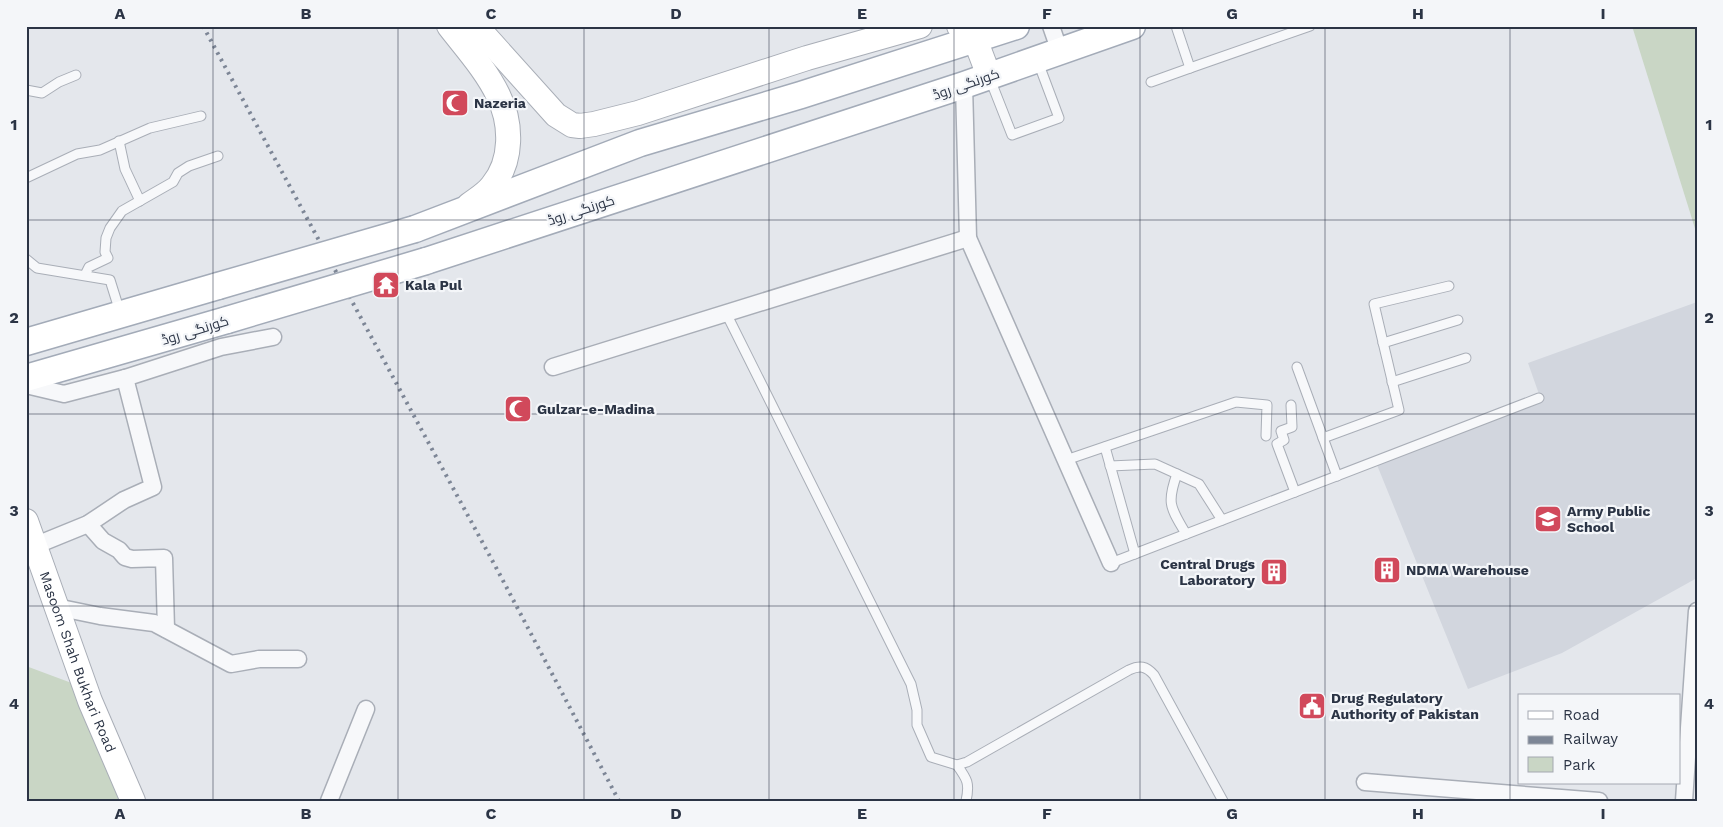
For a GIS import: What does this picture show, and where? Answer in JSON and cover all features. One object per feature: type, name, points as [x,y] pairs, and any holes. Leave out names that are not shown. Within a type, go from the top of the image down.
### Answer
[{"type":"main road","points":[[26,342],[415,229],[640,143],[801,95],[967,33],[1016,26]]},
{"type":"main road","name":"کورنگی روڈ","points":[[26,378],[426,261],[964,85],[1132,26]]},
{"type":"street","points":[[449,26],[491,82],[503,106],[508,130],[508,150],[502,170],[493,185],[482,196],[454,214]]},
{"type":"street","points":[[476,26],[556,115],[566,122],[580,126],[638,113],[806,58],[920,26]]},
{"type":"street","points":[[1048,56],[1051,26]]},
{"type":"street","points":[[967,33],[989,76]]},
{"type":"street","points":[[964,85],[968,238],[1112,563]]},
{"type":"street","points":[[553,367],[968,238]]},
{"type":"street","points":[[26,385],[64,394],[125,378],[220,347],[273,337]]},
{"type":"street","points":[[34,546],[88,524],[124,500],[152,487],[125,378]]},
{"type":"street","name":"Masoom Shah Bukhari Road","points":[[26,521],[90,701],[133,801]]},
{"type":"street","points":[[88,524],[103,541],[119,550],[125,557],[164,558],[166,629]]},
{"type":"street","points":[[56,607],[100,616],[154,623],[231,664],[259,659],[298,659]]},
{"type":"street","points":[[1684,801],[1688,719],[1697,610]]},
{"type":"street","points":[[329,801],[366,709]]},
{"type":"street","points":[[1365,782],[1599,801]]},
{"type":"lane","points":[[1176,26],[1190,68]]},
{"type":"lane","points":[[1151,82],[1310,26]]},
{"type":"lane","points":[[989,76],[1012,135],[1059,118],[1048,56]]},
{"type":"lane","points":[[26,90],[42,93],[59,82],[76,75]]},
{"type":"lane","points":[[26,178],[77,154],[100,150],[150,128],[201,116]]},
{"type":"lane","points":[[119,141],[125,170],[140,200]]},
{"type":"lane","points":[[85,275],[89,267],[108,258],[105,252],[106,238],[110,228],[122,211],[173,182],[178,173],[189,166],[218,156]]},
{"type":"lane","points":[[26,259],[37,268],[110,280],[120,314]]},
{"type":"lane","points":[[1323,438],[1399,410],[1374,304],[1449,286]]},
{"type":"lane","points":[[726,313],[911,684],[917,710],[918,725],[931,757],[957,765],[967,762],[1129,670],[1137,666],[1143,666],[1154,675],[1223,801]]},
{"type":"lane","points":[[1383,343],[1458,320]]},
{"type":"lane","points":[[1392,382],[1466,358]]},
{"type":"lane","points":[[1296,367],[1337,476]]},
{"type":"lane","points":[[1112,563],[1538,398]]},
{"type":"lane","points":[[1066,460],[1236,402],[1267,405],[1266,436]]},
{"type":"lane","points":[[1291,405],[1292,427],[1282,431],[1284,440],[1277,444],[1295,492]]},
{"type":"lane","points":[[1105,447],[1135,554]]},
{"type":"lane","points":[[1110,466],[1155,464],[1199,484],[1222,520]]},
{"type":"lane","points":[[1177,474],[1170,492],[1171,508],[1186,534]]},
{"type":"lane","points":[[957,765],[967,778],[968,790],[966,801]]},
{"type":"shaded area","name":"Army Public School","points":[[1697,302],[1697,578],[1562,653],[1468,689],[1375,460],[1540,397],[1528,363]]},
{"type":"green space","points":[[1632,26],[1697,26],[1697,235]]},
{"type":"green space","points":[[26,666],[85,688],[133,801],[26,801]]},
{"type":"railway","points":[[203,26],[499,573],[619,801]]},
{"type":"place","name":"Nazeria","points":[[455,103]]},
{"type":"place","name":"Kala Pul","points":[[386,285]]},
{"type":"place","name":"Gulzar-e-Madina","points":[[518,409]]},
{"type":"place","name":"Army Public School","points":[[1548,519]]},
{"type":"place","name":"NDMA Warehouse","points":[[1387,570]]},
{"type":"place","name":"Central Drugs Laboratory","points":[[1274,572]]},
{"type":"place","name":"Drug Regulatory Authority of Pakistan","points":[[1312,706]]}]
